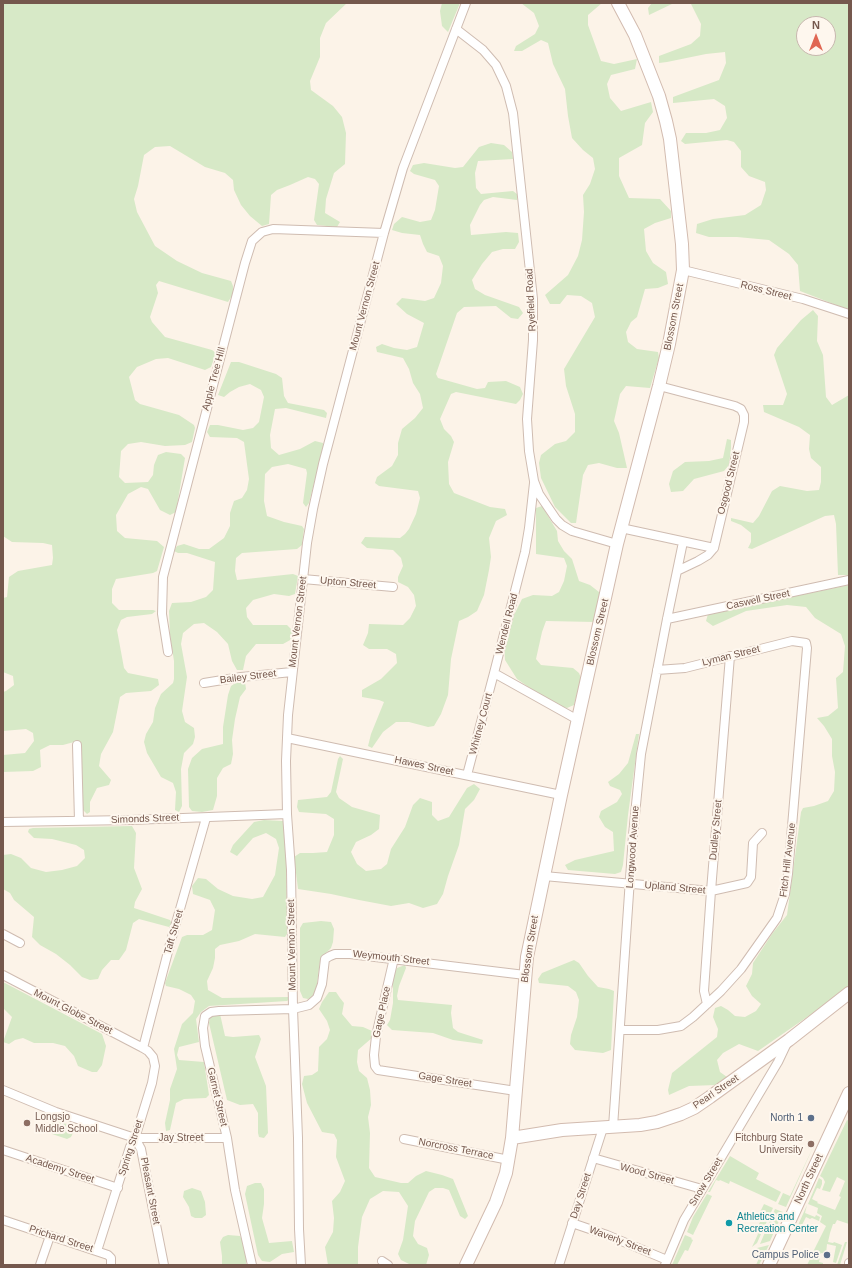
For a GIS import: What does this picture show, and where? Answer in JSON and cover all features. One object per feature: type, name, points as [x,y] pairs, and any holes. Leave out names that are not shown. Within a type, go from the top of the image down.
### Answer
[{"type":"street","name":"Mount Vernon Street","points":[[301,1265],[293,1009],[291,870],[287,814],[287,738],[292,672],[303,579],[313,509],[323,464],[384,233],[403,168],[466,3]]},
{"type":"street","name":"Blossom Street","points":[[466,1265],[499,1195],[506,1174],[512,1138],[527,957],[561,795],[617,544],[659,386],[683,270],[681,237],[670,139],[666,121],[659,96],[635,35],[618,3]]},
{"type":"street","name":"Ryefield Road","points":[[456,29],[483,50],[496,64],[506,86],[513,113],[533,299],[533,340],[527,419],[529,451],[534,481],[539,494],[556,519],[562,525],[572,531],[617,544]]},
{"type":"street","name":"Apple Tree Hill","points":[[168,652],[162,614],[163,577],[244,263],[252,241],[262,232],[273,229],[384,233]]},
{"type":"street","name":"Ross Street","points":[[683,270],[803,300],[849,314]]},
{"type":"street","name":"Osgood Street","points":[[659,386],[735,406],[741,409],[744,415],[744,422],[714,548]]},
{"type":"street","name":"Wendell Road","points":[[494,673],[525,552],[534,481]]},
{"type":"street","points":[[621,528],[714,548]]},
{"type":"street","name":"Longwood Avenue","points":[[608,1127],[621,1030],[635,809],[641,754],[666,619],[678,571],[683,542]]},
{"type":"street","points":[[678,571],[703,558],[714,548]]},
{"type":"street","name":"Upton Street","points":[[303,579],[393,587]]},
{"type":"street","name":"Caswell Street","points":[[666,619],[849,580]]},
{"type":"street","name":"Lyman Street","points":[[657,670],[685,668],[792,641],[806,643]]},
{"type":"street","name":"Fitch Hill Avenue","points":[[621,1030],[658,1030],[681,1026],[721,991],[741,969],[777,918],[785,894],[807,648],[806,643]]},
{"type":"street","name":"Dudley Street","points":[[707,1004],[704,991],[730,656]]},
{"type":"street","name":"Bailey Street","points":[[204,683],[241,676],[292,672]]},
{"type":"street","points":[[494,673],[578,720]]},
{"type":"street","name":"Whitney Court","points":[[467,775],[494,673]]},
{"type":"street","name":"Hawes Street","points":[[287,738],[561,795]]},
{"type":"street","points":[[77,745],[79,821]]},
{"type":"street","name":"Simonds Street","points":[[3,822],[206,818],[287,814]]},
{"type":"street","name":"Taft Street","points":[[143,1048],[170,944],[206,818]]},
{"type":"street","name":"Upland Street","points":[[544,876],[711,891],[747,883],[751,877],[753,843],[762,833]]},
{"type":"street","points":[[3,934],[20,943]]},
{"type":"street","name":"Weymouth Street","points":[[293,1009],[309,1005],[317,998],[322,984],[325,959],[330,956],[350,954],[394,958],[525,975]]},
{"type":"street","name":"Gage Place","points":[[375,1066],[374,1055],[376,1036],[394,958]]},
{"type":"street","name":"Mount Globe Street","points":[[3,976],[143,1048]]},
{"type":"street","name":"Pearl Street","points":[[512,1138],[562,1130],[650,1123],[687,1111],[710,1098],[789,1040],[849,993]]},
{"type":"street","name":"Garnet Street","points":[[252,1265],[236,1190],[227,1138],[206,1046],[203,1028],[204,1018],[211,1012],[219,1010],[293,1009]]},
{"type":"street","name":"Snow Street","points":[[666,1262],[684,1220],[778,1062],[789,1040]]},
{"type":"street","name":"Spring Street","points":[[97,1251],[130,1147],[135,1138],[155,1069],[153,1057],[143,1048]]},
{"type":"street","name":"Gage Street","points":[[375,1066],[378,1070],[516,1091]]},
{"type":"street","points":[[3,1090],[56,1112],[135,1138]]},
{"type":"street","name":"North Street","points":[[769,1265],[849,1093]]},
{"type":"street","name":"Day Street","points":[[560,1265],[593,1158],[608,1127]]},
{"type":"street","name":"Jay Street","points":[[135,1138],[227,1138]]},
{"type":"street","name":"Pleasant Street","points":[[135,1138],[141,1149],[164,1265]]},
{"type":"street","name":"Norcross Terrace","points":[[404,1139],[509,1160]]},
{"type":"street","name":"Academy Street","points":[[3,1150],[118,1188]]},
{"type":"street","name":"Wood Street","points":[[593,1158],[702,1189]]},
{"type":"street","name":"Prichard Street","points":[[3,1220],[108,1255],[111,1258],[111,1265]]},
{"type":"street","name":"Waverly Street","points":[[572,1223],[606,1234],[666,1262]]},
{"type":"street","points":[[40,1265],[50,1236]]},
{"type":"green space","points":[[3,3],[347,3],[326,23],[320,38],[320,57],[310,81],[311,90],[333,106],[342,117],[346,133],[345,164],[334,173],[326,199],[325,213],[340,222],[337,227],[317,225],[314,220],[319,184],[315,179],[308,177],[277,190],[271,195],[269,224],[262,226],[250,216],[241,205],[234,190],[233,180],[225,173],[205,167],[170,146],[155,147],[144,155],[134,199],[137,212],[155,246],[177,261],[202,273],[231,281],[233,286],[233,294],[228,302],[159,281],[156,285],[158,293],[150,317],[152,322],[165,337],[212,350],[216,353],[211,367],[205,370],[168,358],[156,359],[137,367],[129,377],[135,400],[140,404],[179,415],[194,425],[195,428],[192,442],[185,445],[165,446],[141,442],[128,444],[121,451],[119,477],[125,483],[148,482],[153,475],[154,465],[158,455],[166,452],[181,454],[185,458],[176,512],[170,515],[160,510],[148,489],[141,487],[128,494],[116,515],[117,531],[125,538],[157,541],[164,547],[157,571],[116,579],[112,589],[112,603],[119,610],[156,611],[152,614],[127,617],[121,620],[117,630],[124,668],[128,673],[158,679],[159,685],[151,691],[126,693],[120,697],[113,732],[101,754],[99,766],[111,780],[109,785],[97,788],[90,802],[90,812],[87,814],[83,810],[80,783],[80,745],[74,742],[63,745],[50,745],[40,750],[41,767],[33,771],[3,772],[3,755],[25,753],[34,741],[33,733],[26,729],[3,731],[3,692],[14,685],[13,676],[3,672],[3,598],[7,597],[9,577],[18,571],[52,565],[53,558],[52,545],[43,543],[12,542],[3,536]]},
{"type":"green space","points":[[442,3],[460,3],[448,32],[442,26],[440,11]]},
{"type":"green space","points":[[521,3],[602,3],[588,15],[588,25],[601,61],[614,64],[637,59],[635,69],[611,75],[607,84],[610,98],[621,111],[651,102],[653,112],[645,123],[642,145],[619,158],[619,176],[629,198],[660,199],[671,211],[671,218],[655,223],[644,229],[646,251],[653,263],[666,272],[668,284],[658,288],[645,289],[637,317],[631,322],[626,332],[628,342],[637,349],[658,352],[659,358],[650,388],[626,386],[620,394],[614,421],[619,433],[627,468],[617,468],[599,463],[588,465],[583,475],[576,523],[571,523],[555,507],[541,478],[539,463],[541,455],[555,444],[566,441],[575,432],[575,414],[566,386],[564,369],[595,317],[592,303],[581,296],[567,295],[560,304],[550,304],[545,295],[568,275],[578,256],[582,240],[584,212],[583,195],[590,184],[595,169],[593,158],[572,138],[565,89],[553,64],[548,43],[541,40],[522,51],[514,51],[516,46],[535,34],[539,26],[534,13]]},
{"type":"green space","points":[[652,3],[674,3],[649,15],[648,8]]},
{"type":"green space","points":[[684,3],[849,3],[849,310],[800,291],[798,265],[789,254],[769,240],[737,237],[709,237],[696,233],[697,224],[713,219],[745,215],[761,205],[766,190],[765,182],[749,176],[741,167],[741,151],[734,142],[727,140],[685,144],[681,141],[686,133],[706,133],[720,130],[727,118],[725,106],[714,99],[673,103],[673,97],[719,80],[726,63],[725,52],[659,63],[659,56],[691,44],[700,36],[701,24],[691,4]]},
{"type":"green space","points":[[491,143],[504,145],[512,152],[513,159],[478,161],[475,173],[476,188],[481,194],[513,191],[517,194],[517,200],[493,197],[484,200],[470,225],[471,235],[506,232],[518,233],[519,242],[515,249],[503,249],[492,252],[472,280],[475,289],[485,295],[519,307],[523,313],[518,319],[511,318],[496,306],[464,307],[457,313],[436,374],[438,378],[477,389],[485,388],[488,382],[506,381],[520,387],[523,394],[516,404],[456,392],[451,394],[440,419],[444,429],[451,436],[454,442],[448,462],[449,484],[454,493],[490,507],[505,509],[507,515],[496,521],[489,538],[491,557],[489,570],[484,595],[477,611],[459,621],[451,659],[448,695],[441,714],[434,726],[428,727],[409,722],[396,722],[383,732],[372,748],[368,746],[371,734],[384,702],[362,697],[362,690],[381,679],[397,663],[396,654],[387,649],[369,649],[363,645],[368,633],[369,624],[403,625],[410,618],[416,606],[414,595],[408,587],[398,582],[398,577],[403,566],[401,558],[393,550],[367,548],[361,543],[365,537],[400,538],[409,529],[416,514],[420,498],[418,491],[379,486],[375,483],[377,477],[392,466],[398,455],[398,443],[402,429],[415,418],[423,408],[420,394],[413,383],[409,369],[403,358],[377,352],[376,347],[382,344],[407,350],[417,347],[424,323],[407,314],[396,304],[402,298],[425,301],[434,298],[441,283],[443,266],[439,256],[427,252],[420,235],[392,230],[394,224],[402,217],[420,222],[431,220],[435,210],[439,186],[435,180],[414,174],[410,171],[413,165],[424,163],[455,168],[463,167],[479,147]]},
{"type":"green space","points":[[813,310],[818,316],[817,341],[823,355],[826,397],[832,405],[849,395],[849,575],[838,575],[836,524],[834,515],[825,516],[752,549],[748,548],[751,542],[751,533],[741,525],[731,521],[731,518],[753,523],[759,516],[772,491],[780,486],[807,491],[819,490],[821,482],[821,467],[811,458],[809,449],[810,435],[799,427],[764,412],[763,405],[783,405],[787,394],[774,355],[777,348],[801,320]]},
{"type":"green space","points":[[231,362],[239,362],[276,374],[282,378],[284,396],[288,403],[324,410],[327,413],[326,418],[286,408],[275,409],[270,435],[271,448],[279,455],[300,449],[315,441],[323,443],[323,448],[309,503],[306,507],[303,503],[307,473],[306,469],[288,464],[272,467],[265,474],[264,501],[267,516],[302,526],[304,529],[302,545],[297,549],[242,553],[236,558],[235,571],[237,580],[293,574],[298,576],[295,594],[289,596],[274,594],[253,600],[246,608],[247,617],[253,625],[287,625],[292,630],[292,639],[283,644],[256,644],[246,656],[243,670],[237,670],[232,661],[228,644],[217,632],[204,623],[194,624],[183,633],[181,644],[187,677],[182,711],[185,722],[194,728],[195,737],[193,744],[184,753],[181,769],[182,806],[179,812],[175,810],[176,792],[173,783],[161,777],[147,753],[144,742],[146,734],[153,722],[155,708],[161,694],[173,683],[174,679],[174,661],[170,635],[169,611],[172,603],[191,602],[206,597],[213,590],[215,562],[187,553],[178,553],[174,551],[177,546],[184,544],[199,549],[209,549],[224,538],[230,526],[230,513],[234,501],[242,498],[247,490],[249,479],[244,442],[237,438],[210,437],[207,432],[210,425],[243,430],[253,428],[259,422],[264,397],[261,390],[250,384],[239,387],[224,397],[218,395]]},
{"type":"green space","points":[[727,439],[731,440],[731,448],[729,465],[724,471],[694,479],[683,491],[671,492],[669,484],[673,471],[685,462],[709,461],[723,458]]},
{"type":"green space","points":[[542,506],[557,531],[558,541],[564,551],[572,559],[579,581],[590,585],[599,592],[595,622],[546,621],[542,632],[536,659],[541,665],[573,668],[579,673],[581,678],[574,705],[567,708],[554,705],[517,679],[505,660],[504,644],[512,619],[522,599],[533,595],[552,596],[559,592],[564,581],[567,566],[564,558],[536,554],[536,508]]},
{"type":"green space","points":[[849,585],[849,988],[758,1051],[739,1044],[723,1053],[717,1060],[720,1072],[727,1077],[716,1085],[689,1086],[669,1095],[668,1090],[672,1073],[717,1037],[718,1029],[713,1017],[715,1008],[721,1006],[735,1016],[745,1017],[756,1011],[761,1004],[752,996],[746,986],[752,974],[753,963],[772,934],[787,915],[801,812],[803,808],[828,801],[834,791],[835,772],[832,756],[832,739],[817,718],[828,716],[838,708],[836,678],[843,672],[845,646],[841,634],[815,618],[806,607],[787,605],[746,611],[713,626],[706,621],[708,614]]},
{"type":"green space","points":[[237,682],[245,682],[246,689],[240,697],[235,719],[231,764],[223,768],[217,778],[217,796],[213,810],[202,812],[192,811],[189,807],[188,769],[192,758],[202,749],[223,744],[223,727],[228,695],[231,686]]},
{"type":"green space","points":[[636,734],[639,734],[621,872],[615,874],[568,870],[565,865],[575,860],[614,851],[613,832],[605,827],[599,817],[601,811],[617,802],[622,794],[620,790],[610,786],[608,782],[619,774],[628,763]]},
{"type":"green space","points":[[340,756],[343,759],[336,792],[339,798],[352,807],[380,815],[379,829],[371,835],[356,842],[351,852],[357,864],[366,871],[381,869],[387,864],[391,849],[405,827],[413,805],[420,798],[432,802],[432,815],[438,821],[449,817],[467,788],[474,784],[480,789],[474,800],[465,809],[459,845],[443,894],[437,904],[423,908],[409,903],[391,906],[298,889],[294,857],[300,853],[327,852],[334,835],[334,819],[326,814],[299,812],[297,807],[298,800],[327,797],[331,792],[338,759]]},
{"type":"green space","points":[[264,820],[283,821],[286,825],[287,934],[285,937],[255,934],[239,941],[220,945],[215,949],[213,968],[207,981],[208,990],[222,998],[288,997],[290,999],[287,1001],[209,1006],[201,1012],[196,1019],[199,1042],[179,1047],[177,1055],[179,1060],[204,1062],[209,1095],[206,1098],[184,1099],[176,1103],[170,1130],[166,1131],[165,1123],[170,1100],[170,1089],[177,1069],[174,1049],[182,1024],[193,1013],[195,1001],[191,995],[179,989],[166,986],[165,983],[182,937],[187,935],[203,935],[212,930],[215,910],[210,900],[193,894],[192,886],[198,878],[206,879],[218,889],[233,896],[252,899],[263,897],[275,875],[279,848],[276,839],[266,833],[253,838],[237,856],[230,852],[233,845],[254,822]]},
{"type":"green space","points":[[132,826],[136,833],[134,868],[142,889],[135,902],[134,908],[170,920],[172,924],[169,927],[139,919],[133,923],[126,950],[119,960],[111,960],[102,970],[98,979],[90,980],[82,977],[70,965],[56,954],[40,945],[32,937],[34,917],[14,900],[10,893],[3,889],[3,855],[11,854],[21,858],[31,868],[46,872],[62,870],[77,866],[85,858],[84,850],[76,845],[52,839],[34,838],[28,832],[29,829]]},
{"type":"green space","points":[[321,921],[331,922],[334,929],[333,942],[331,948],[320,962],[316,991],[313,997],[308,999],[303,998],[300,991],[300,928],[303,923]]},
{"type":"green space","points":[[574,960],[579,963],[598,987],[614,991],[611,1050],[603,1053],[575,1050],[570,1044],[571,1035],[577,1017],[579,1000],[576,992],[568,986],[539,983],[538,979],[542,973]]},
{"type":"green space","points":[[405,965],[406,968],[397,996],[398,1000],[452,1005],[451,1013],[453,1028],[458,1032],[483,1040],[482,1044],[453,1040],[433,1033],[392,1030],[387,1025],[390,1020],[393,1003],[393,976],[397,968]]},
{"type":"green space","points":[[3,982],[102,1034],[106,1046],[102,1065],[97,1072],[92,1072],[78,1066],[74,1056],[65,1046],[53,1043],[34,1043],[23,1038],[15,1040],[9,1044],[3,1042],[12,1017],[3,1008]]},
{"type":"green space","points":[[329,992],[336,992],[344,1003],[342,1014],[352,1026],[363,1027],[372,1031],[373,1037],[358,1050],[357,1062],[359,1071],[367,1078],[370,1090],[371,1105],[368,1117],[370,1133],[369,1168],[375,1177],[401,1183],[408,1183],[416,1176],[426,1171],[453,1179],[468,1216],[465,1219],[460,1216],[449,1190],[435,1188],[429,1192],[415,1221],[413,1236],[418,1244],[427,1248],[429,1255],[426,1265],[411,1265],[401,1260],[398,1254],[403,1240],[408,1206],[399,1192],[383,1191],[370,1199],[362,1217],[358,1247],[358,1265],[328,1265],[325,1247],[333,1232],[334,1218],[332,1201],[340,1192],[345,1181],[336,1157],[337,1140],[334,1134],[322,1132],[307,1103],[302,1084],[304,1076],[312,1075],[318,1071],[319,1047],[327,1039],[330,1030],[327,1021],[319,1009]]},
{"type":"green space","points":[[220,1014],[225,1036],[233,1037],[259,1035],[261,1039],[255,1057],[266,1086],[268,1133],[264,1138],[259,1137],[258,1113],[253,1104],[240,1105],[227,1100],[209,1023],[210,1017]]},
{"type":"green space","points":[[53,1117],[63,1123],[74,1126],[74,1131],[71,1137],[67,1139],[52,1134],[48,1130]]},
{"type":"green space","points":[[847,1120],[849,1121],[849,1224],[837,1220],[835,1224],[833,1224],[830,1233],[828,1242],[834,1242],[842,1245],[836,1263],[833,1262],[836,1246],[827,1244],[826,1254],[813,1252],[826,1226],[820,1222],[822,1216],[817,1213],[818,1208],[808,1204],[819,1178],[822,1180],[822,1184],[820,1189],[817,1188],[812,1199],[818,1202],[817,1203],[835,1210],[841,1197],[839,1196],[845,1181],[837,1177],[830,1192],[822,1190],[825,1182],[820,1176]]},
{"type":"green space","points":[[814,1145],[786,1207],[778,1204],[783,1193],[790,1196]]},
{"type":"green space","points":[[730,1156],[759,1173],[756,1179],[781,1192],[776,1202],[730,1181],[729,1184],[716,1180],[710,1192],[708,1192]]},
{"type":"green space","points":[[255,1183],[261,1183],[264,1189],[262,1218],[269,1243],[292,1241],[294,1252],[282,1254],[270,1262],[262,1261],[258,1255],[245,1194],[247,1186]]},
{"type":"green space","points":[[192,1188],[201,1191],[205,1202],[206,1215],[202,1218],[195,1218],[191,1216],[189,1207],[183,1197],[184,1191]]},
{"type":"green space","points":[[707,1194],[712,1196],[693,1235],[687,1232],[693,1217]]},
{"type":"green space","points":[[764,1204],[773,1208],[757,1243],[752,1247],[758,1234],[755,1232],[764,1214],[760,1212]]},
{"type":"green space","points":[[807,1205],[805,1213],[815,1217],[816,1215],[820,1217],[819,1221],[806,1217],[798,1233],[796,1233],[795,1232]]},
{"type":"green space","points":[[775,1209],[783,1212],[770,1241],[760,1244]]},
{"type":"green space","points":[[228,1235],[240,1236],[243,1242],[246,1265],[222,1265],[220,1242],[223,1237]]},
{"type":"green space","points":[[685,1235],[693,1240],[688,1251],[685,1250],[677,1265],[672,1265]]},
{"type":"green space","points":[[845,1242],[847,1242],[840,1265],[837,1265]]},
{"type":"green space","points":[[769,1245],[759,1265],[756,1265],[760,1256],[755,1253],[757,1248]]},
{"type":"green space","points":[[811,1257],[820,1257],[819,1262],[823,1263],[823,1265],[807,1265]]},
{"type":"place","name":"North 1","points":[[811,1118]]},
{"type":"place","name":"Longsjo Middle School","points":[[27,1123]]},
{"type":"place","name":"Fitchburg State University","points":[[811,1144]]},
{"type":"place","name":"Athletics and Recreation Center","points":[[729,1223]]},
{"type":"place","name":"Campus Police","points":[[827,1255]]}]
